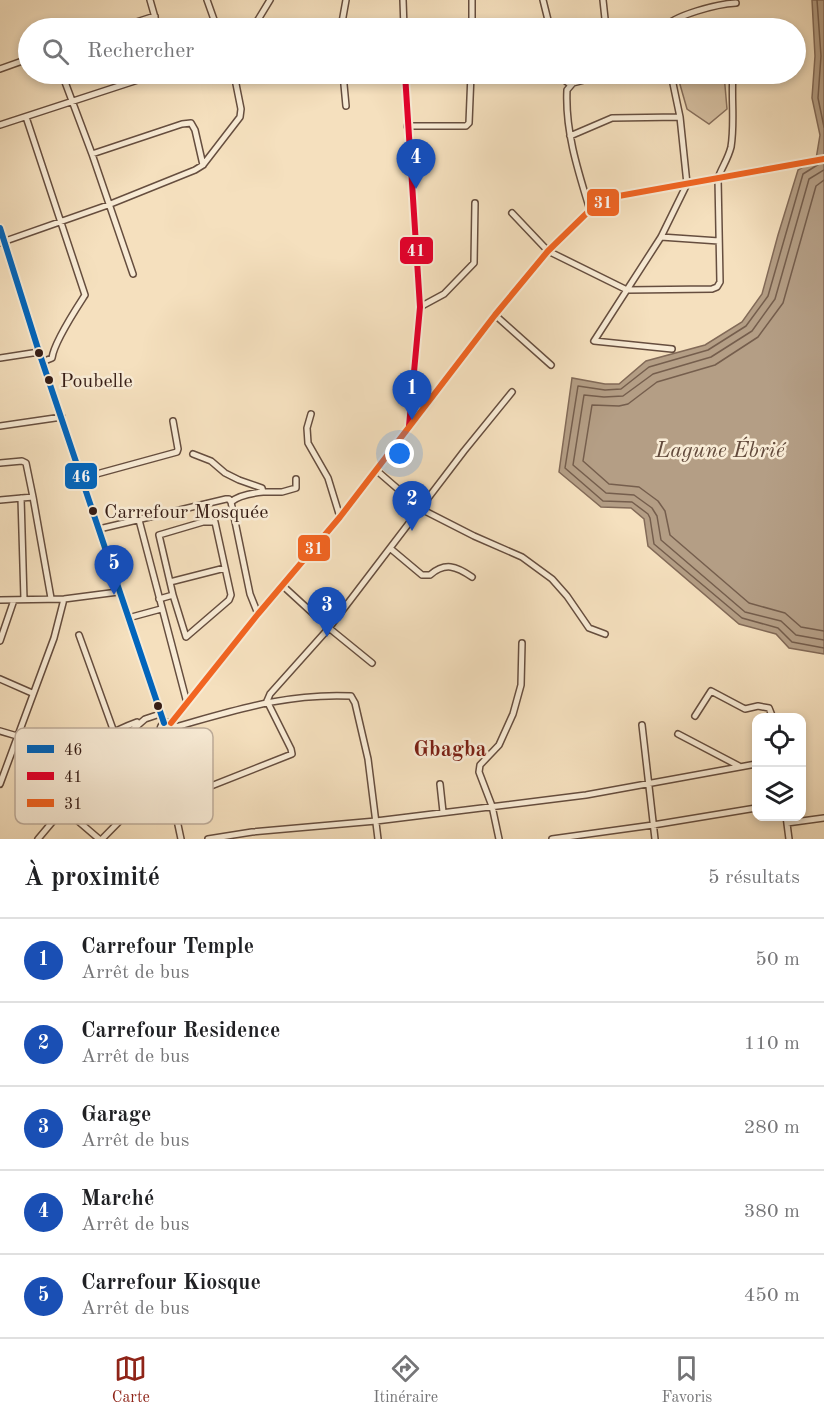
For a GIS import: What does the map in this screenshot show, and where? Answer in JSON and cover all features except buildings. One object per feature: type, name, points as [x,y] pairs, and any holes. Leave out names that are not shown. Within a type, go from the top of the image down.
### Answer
[{"type":"street","points":[[149,18],[155,16],[150,0]]},
{"type":"street","points":[[207,0],[213,18]]},
{"type":"street","points":[[259,18],[270,0]]},
{"type":"street","points":[[343,18],[346,0]]},
{"type":"street","points":[[403,0],[404,18]]},
{"type":"street","points":[[472,0],[472,18]]},
{"type":"street","points":[[543,0],[548,18]]},
{"type":"street","points":[[603,0],[605,18]]},
{"type":"street","points":[[680,18],[706,8],[736,3]]},
{"type":"street","points":[[0,69],[18,63]]},
{"type":"street","points":[[66,84],[133,274]]},
{"type":"street","points":[[0,125],[126,84]]},
{"type":"street","points":[[2,242],[108,205],[204,165],[240,117],[241,109],[236,84]]},
{"type":"street","points":[[344,84],[346,106]]},
{"type":"street","points":[[405,84],[420,307],[409,426]]},
{"type":"street","points":[[407,126],[466,126],[469,123],[471,84]]},
{"type":"street","points":[[574,84],[571,85],[567,94],[570,136],[576,166],[590,210]]},
{"type":"street","points":[[672,349],[594,341],[661,237],[687,184],[680,117],[673,84]]},
{"type":"street","points":[[512,213],[548,251],[627,290],[712,289],[717,287],[720,282],[718,178],[731,146],[733,84]]},
{"type":"street","points":[[26,117],[85,295],[68,322],[52,358],[42,362]]},
{"type":"street","points":[[570,136],[612,118],[680,117]]},
{"type":"street","points":[[92,154],[191,123],[204,165]]},
{"type":"street","points":[[173,725],[187,703],[258,614],[340,517],[495,315],[548,251],[590,210],[613,197],[824,159]]},
{"type":"street","points":[[420,307],[444,294],[474,263],[475,203]]},
{"type":"street","points":[[0,228],[2,242],[164,723]]},
{"type":"street","points":[[661,237],[719,241]]},
{"type":"street","points":[[495,315],[551,365]]},
{"type":"street","points":[[0,358],[39,352]]},
{"type":"street","points":[[213,785],[292,754],[267,701],[270,694],[329,628],[512,392]]},
{"type":"street","points":[[311,414],[308,444],[328,478],[340,517]]},
{"type":"street","points":[[0,426],[62,417]]},
{"type":"street","points":[[82,478],[177,452],[173,422]]},
{"type":"street","points":[[193,454],[211,461],[225,473],[239,480],[257,485],[262,488],[263,492]]},
{"type":"street","points":[[0,463],[22,461],[26,463],[51,598]]},
{"type":"street","points":[[376,470],[421,509],[522,557],[552,579],[589,628],[605,634]]},
{"type":"street","points":[[231,502],[241,496],[263,492],[282,492],[296,488],[296,478]]},
{"type":"street","points":[[0,500],[33,497]]},
{"type":"street","points":[[21,498],[24,599]]},
{"type":"street","points":[[99,530],[230,499],[250,594],[258,614]]},
{"type":"street","points":[[139,520],[187,703]]},
{"type":"street","points":[[203,522],[215,522],[225,568],[231,595],[229,600],[186,637],[173,595],[159,535],[203,522]]},
{"type":"street","points":[[391,549],[422,575],[430,575],[439,567],[444,566],[457,568],[472,577]]},
{"type":"street","points":[[170,582],[225,568]]},
{"type":"street","points":[[283,586],[319,619]]},
{"type":"street","points":[[0,600],[64,599],[118,592]]},
{"type":"street","points":[[159,599],[173,595]]},
{"type":"street","points":[[20,728],[54,638],[64,599]]},
{"type":"street","points":[[0,641],[14,600]]},
{"type":"street","points":[[128,618],[161,609]]},
{"type":"street","points":[[329,628],[372,663]]},
{"type":"street","points":[[79,635],[113,728]]},
{"type":"street","points":[[499,839],[492,807],[478,772],[480,765],[499,745],[519,697],[522,643]]},
{"type":"street","points":[[0,679],[32,693]]},
{"type":"street","points":[[695,716],[711,691],[745,709],[758,706],[769,708],[771,713]]},
{"type":"street","points":[[164,723],[173,725],[267,701],[324,695],[351,696],[355,703],[368,759],[378,839]]},
{"type":"street","points":[[124,728],[160,714]]},
{"type":"street","points":[[133,728],[145,719]]},
{"type":"street","points":[[160,728],[164,723]]},
{"type":"street","points":[[642,725],[655,839]]},
{"type":"street","points":[[0,731],[15,735]]},
{"type":"street","points":[[678,734],[740,767]]},
{"type":"street","points":[[0,784],[15,742]]},
{"type":"street","points":[[208,839],[252,832],[376,821],[586,795],[752,765]]},
{"type":"street","points":[[440,784],[443,812]]},
{"type":"street","points":[[552,839],[752,809]]},
{"type":"street","points":[[806,819],[824,818]]},
{"type":"street","points":[[787,821],[789,839]]},
{"type":"street","points":[[38,839],[51,824]]},
{"type":"street","points":[[82,824],[100,839],[115,824]]},
{"type":"street","points":[[178,824],[181,839]]},
{"type":"shaded area","points":[[680,84],[725,84],[727,109],[709,124],[687,109]]},
{"type":"water","name":"Lagune Ébrié","points":[[812,0],[824,0],[824,654],[789,648],[776,634],[739,624],[648,546],[644,519],[631,508],[601,507],[559,472],[572,378],[619,384],[646,361],[705,345],[742,322],[762,294],[798,170],[816,159],[820,135],[812,98],[815,56]]},
{"type":"transit line","name":"41","points":[[406,84],[420,307],[409,426]]},
{"type":"transit line","name":"31","points":[[171,723],[258,614],[340,517],[495,315],[548,251],[590,210],[613,197],[824,159]]},
{"type":"transit line","name":"46","points":[[0,228],[39,352],[164,723]]},
{"type":"place","name":"Marché","points":[[416,189]]},
{"type":"place","name":"Poubelle","points":[[49,380]]},
{"type":"place","name":"Carrefour Temple","points":[[412,420]]},
{"type":"place","name":"Carrefour Mosquée","points":[[93,511]]},
{"type":"place","name":"Carrefour Residence","points":[[412,531]]},
{"type":"place","name":"Carrefour Kiosque","points":[[114,595]]},
{"type":"place","name":"Garage","points":[[327,637]]},
{"type":"district","name":"Gbagba","points":[[450,748]]}]
